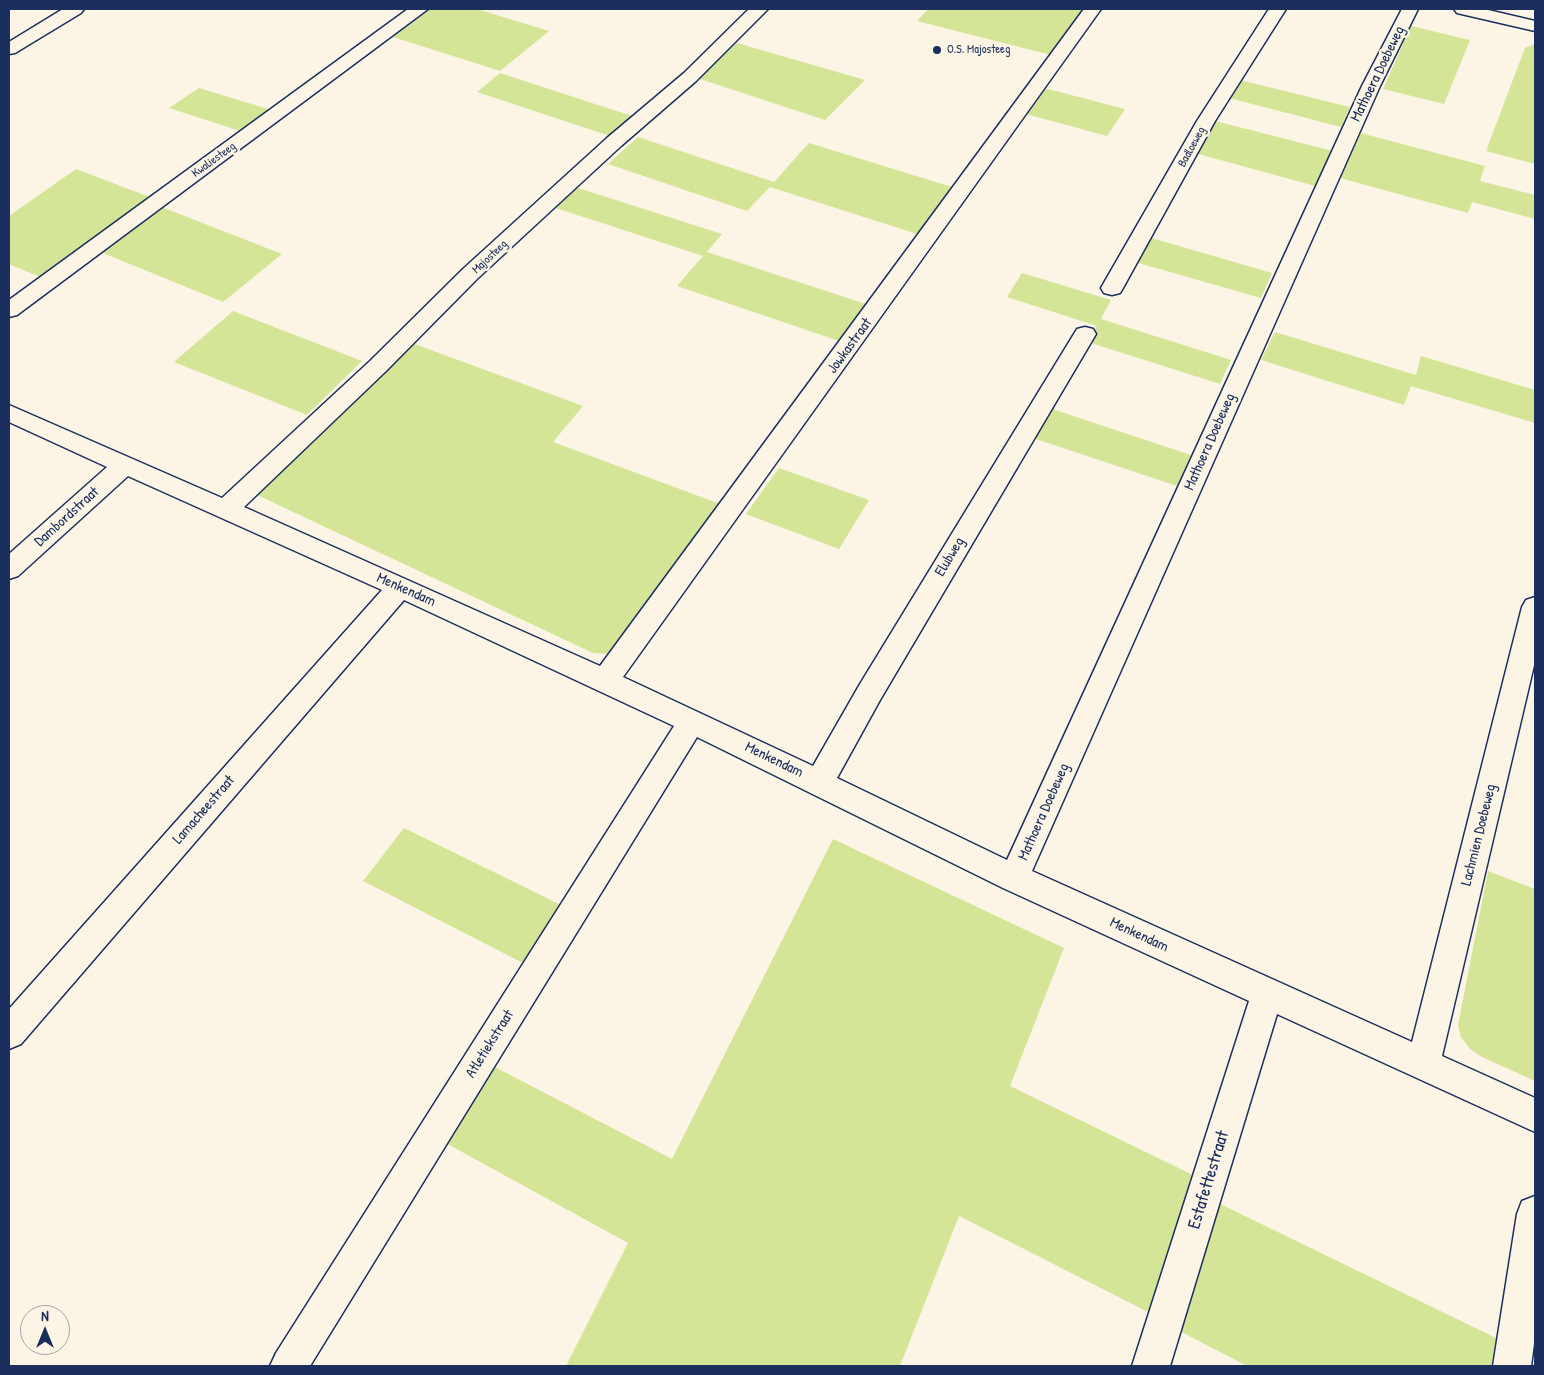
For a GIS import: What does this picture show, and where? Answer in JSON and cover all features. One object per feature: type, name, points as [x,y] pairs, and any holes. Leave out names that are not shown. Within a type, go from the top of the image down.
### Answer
[{"type":"street","points":[[9,48],[75,9]]},
{"type":"street","name":"Kwaliesteeg","points":[[9,310],[419,9]]},
{"type":"street","name":"Majosteeg","points":[[226,509],[378,366],[470,274],[607,149],[690,77],[759,9]]},
{"type":"street","name":"Jowkastraat","points":[[605,682],[1093,9]]},
{"type":"street","name":"Badloeweg","points":[[1112,288],[1206,121],[1277,9]]},
{"type":"street","name":"Mathoera Doebeweg","points":[[1014,878],[1371,86],[1410,9]]},
{"type":"street","points":[[1463,9],[1535,24]]},
{"type":"street","name":"Elubweg","points":[[819,782],[870,692],[1085,334]]},
{"type":"street","name":"Menkendam","points":[[9,413],[400,587],[692,721],[1014,878],[1535,1115]]},
{"type":"street","name":"Dambordstraat","points":[[9,570],[126,464]]},
{"type":"street","name":"Lamacheestraat","points":[[9,1033],[400,587]]},
{"type":"street","name":"Lachmien Doebeweg","points":[[1422,1064],[1535,607]]},
{"type":"street","name":"Atletiekstraat","points":[[288,1366],[692,721]]},
{"type":"street","name":"Estafettestraat","points":[[1151,1366],[1267,994]]},
{"type":"street","points":[[1512,1366],[1535,1214]]},
{"type":"green space","points":[[431,9],[477,9],[549,31],[500,71],[393,37]]},
{"type":"green space","points":[[928,9],[1086,9],[1051,55],[917,21]]},
{"type":"green space","points":[[1411,26],[1470,40],[1444,104],[1383,89]]},
{"type":"green space","points":[[737,43],[865,80],[825,120],[697,78]]},
{"type":"green space","points":[[1535,44],[1535,164],[1486,151],[1525,48]]},
{"type":"green space","points":[[500,73],[635,117],[613,137],[477,92]]},
{"type":"green space","points":[[1240,80],[1350,107],[1341,127],[1229,98]]},
{"type":"green space","points":[[199,88],[271,110],[243,132],[169,108]]},
{"type":"green space","points":[[1044,88],[1125,109],[1107,136],[1026,114]]},
{"type":"green space","points":[[1215,121],[1333,151],[1315,186],[1195,153]]},
{"type":"green space","points":[[1361,133],[1485,166],[1480,181],[1535,195],[1535,219],[1472,202],[1468,213],[1340,178]]},
{"type":"green space","points":[[638,137],[774,182],[809,143],[952,187],[917,234],[770,187],[747,211],[608,164]]},
{"type":"green space","points":[[76,169],[152,198],[42,278],[9,264],[9,216]]},
{"type":"green space","points":[[575,187],[722,234],[707,252],[869,305],[842,342],[677,286],[703,256],[553,207]]},
{"type":"green space","points":[[159,206],[282,254],[223,302],[98,251]]},
{"type":"green space","points":[[1148,237],[1272,273],[1261,298],[1135,262]]},
{"type":"green space","points":[[1022,273],[1111,300],[1101,319],[1231,360],[1220,384],[1088,342],[1097,326],[1007,297]]},
{"type":"green space","points":[[233,311],[362,361],[307,415],[174,362]]},
{"type":"green space","points":[[1275,332],[1416,375],[1421,356],[1535,390],[1535,423],[1411,386],[1404,405],[1261,360]]},
{"type":"green space","points":[[412,343],[583,406],[553,442],[723,505],[618,645],[608,654],[593,653],[255,494]]},
{"type":"green space","points":[[1046,407],[1191,455],[1177,486],[1030,437]]},
{"type":"green space","points":[[779,468],[869,500],[839,549],[746,514]]},
{"type":"green space","points":[[404,828],[561,905],[523,963],[363,881]]},
{"type":"green space","points":[[833,839],[1064,948],[1010,1086],[1193,1175],[1150,1313],[959,1216],[900,1366],[566,1366],[628,1243],[442,1141],[491,1065],[672,1159]]},
{"type":"green space","points":[[1488,871],[1535,889],[1535,1081],[1482,1057],[1470,1049],[1461,1037],[1458,1025]]},
{"type":"green space","points":[[1212,1200],[1496,1338],[1491,1366],[1247,1366],[1172,1327]]},
{"type":"place","name":"O.S. Majosteeg","points":[[937,50]]}]
